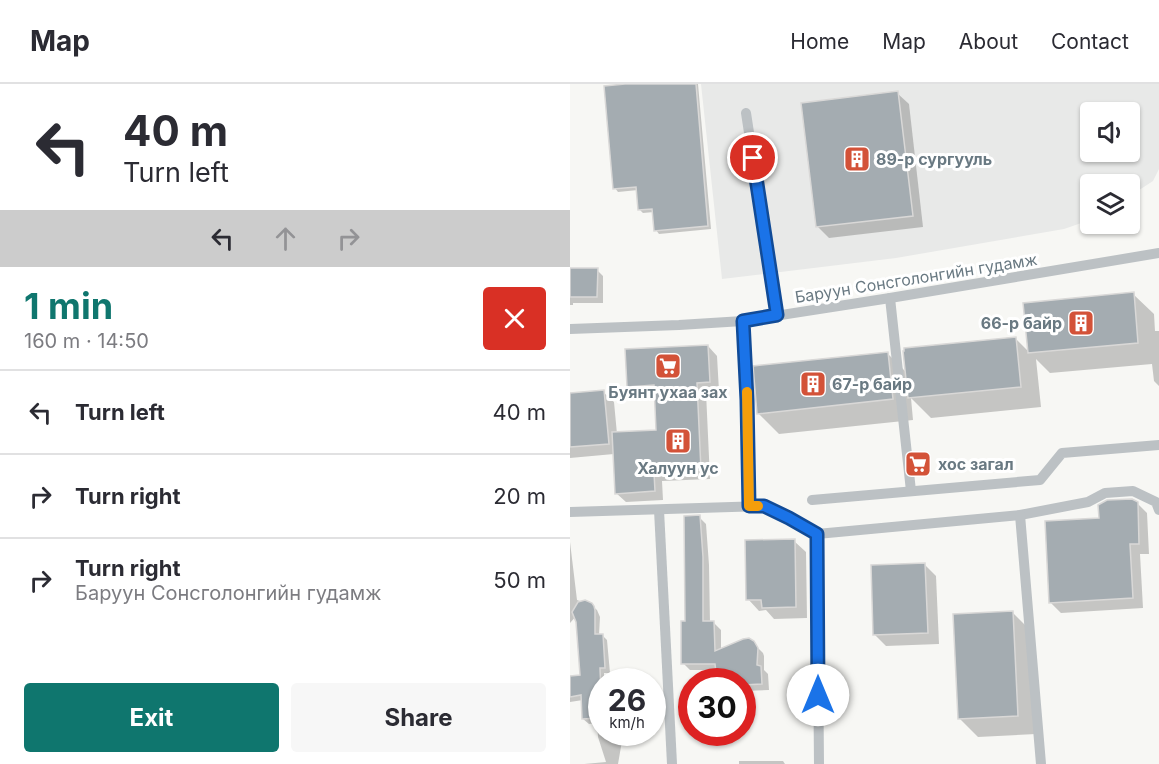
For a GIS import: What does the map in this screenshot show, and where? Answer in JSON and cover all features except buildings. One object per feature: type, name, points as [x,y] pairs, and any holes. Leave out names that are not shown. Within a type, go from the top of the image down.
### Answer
[{"type":"street","points":[[746,113],[777,315]]},
{"type":"street","name":"Баруун Сонсголонгийн гудамж","points":[[570,328],[743,321],[1159,253]]},
{"type":"street","points":[[890,298],[911,490]]},
{"type":"street","points":[[743,321],[749,506]]},
{"type":"street","points":[[812,500],[1040,480],[1062,453],[1159,444]]},
{"type":"street","points":[[570,512],[764,506],[817,534],[1020,515],[1088,502],[1105,493],[1133,491],[1156,502],[1159,510]]},
{"type":"street","points":[[659,510],[672,764]]},
{"type":"street","points":[[1020,515],[1041,764]]},
{"type":"street","points":[[817,534],[819,764]]},
{"type":"shaded area","points":[[701,84],[1159,84],[1159,169],[1153,181],[1140,189],[1140,174],[1080,174],[1080,223],[1064,229],[896,258],[722,279]]},
{"type":"slow traffic","points":[[747,392],[749,506],[758,506]]},
{"type":"place","name":"89-р сургууль","points":[[857,159]]},
{"type":"place","name":"66-р байр","points":[[1081,323]]},
{"type":"place","name":"Буянт ухаа зах","points":[[668,366]]},
{"type":"place","name":"67-р байр","points":[[813,384]]},
{"type":"place","name":"Халуун ус","points":[[678,441]]},
{"type":"place","name":"хос загал","points":[[918,464]]},
{"type":"route","points":[[753,158],[777,315],[743,321],[749,506],[764,506],[817,534],[818,695]]}]
